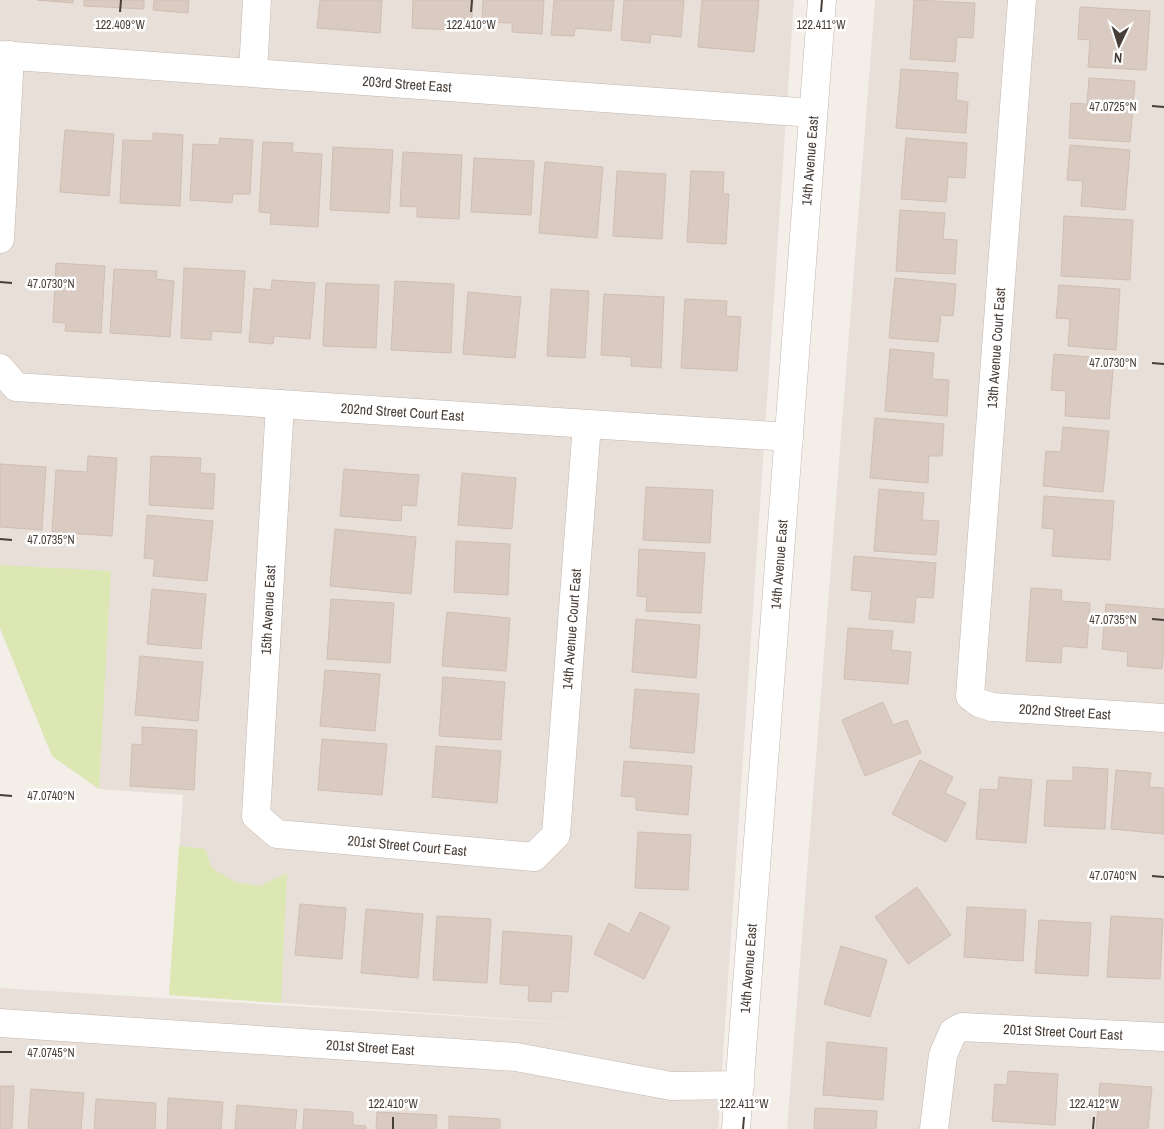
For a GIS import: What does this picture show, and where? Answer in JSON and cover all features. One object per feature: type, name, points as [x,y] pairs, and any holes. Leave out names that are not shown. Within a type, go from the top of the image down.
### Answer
[{"type":"street","points":[[253,72],[257,0]]},
{"type":"street","name":"14th Avenue East","points":[[736,1129],[822,0]]},
{"type":"street","name":"13th Avenue Court East","points":[[970,696],[1022,0]]},
{"type":"street","points":[[0,240],[5,55]]},
{"type":"street","name":"203rd Street East","points":[[5,55],[813,112]]},
{"type":"street","name":"202nd Street Court East","points":[[8,378],[280,404],[789,437]]},
{"type":"street","name":"15th Avenue East","points":[[256,816],[280,404]]},
{"type":"street","name":"14th Avenue Court East","points":[[556,835],[587,424]]},
{"type":"street","name":"202nd Street East","points":[[970,696],[979,703],[992,707],[1164,718]]},
{"type":"street","name":"201st Street Court East","points":[[256,816],[276,834],[534,857],[556,835]]},
{"type":"street","name":"201st Street East","points":[[0,1023],[516,1057],[671,1086],[740,1085]]},
{"type":"street","name":"201st Street Court East","points":[[934,1129],[943,1055],[953,1032],[962,1027],[1164,1037]]},
{"type":"shaded area","points":[[0,0],[794,0],[718,1129],[0,1129],[0,988],[601,1025],[169,995],[183,795],[99,789],[52,756],[0,628]]},
{"type":"shaded area","points":[[875,0],[1164,0],[1164,1129],[787,1129]]},
{"type":"green space","points":[[0,565],[111,571],[99,789],[52,756],[0,628]]},
{"type":"green space","points":[[179,846],[205,849],[212,868],[235,882],[260,886],[287,873],[281,1003],[169,995]]},
{"type":"building","points":[[37,0],[73,0],[73,3]]},
{"type":"building","points":[[84,0],[144,0],[144,9],[84,6]]},
{"type":"building","points":[[154,0],[189,0],[188,13],[153,10]]},
{"type":"building","points":[[320,0],[382,0],[380,33],[317,28]]},
{"type":"building","points":[[413,0],[473,0],[471,31],[412,28]]},
{"type":"building","points":[[483,0],[544,0],[542,34],[512,32],[512,23],[482,22]]},
{"type":"building","points":[[554,0],[614,0],[611,31],[575,28],[574,36],[551,35]]},
{"type":"building","points":[[624,0],[684,0],[681,37],[651,34],[650,43],[621,40]]},
{"type":"building","points":[[702,0],[759,0],[754,52],[698,47]]},
{"type":"building","points":[[914,0],[975,3],[973,38],[957,37],[955,62],[910,59]]},
{"type":"building","points":[[1080,7],[1150,11],[1146,70],[1088,67],[1090,40],[1078,39]]},
{"type":"building","points":[[901,69],[958,73],[956,100],[968,102],[966,133],[896,128]]},
{"type":"building","points":[[1089,78],[1135,81],[1130,142],[1069,138],[1071,103],[1087,104]]},
{"type":"building","points":[[65,130],[114,134],[109,196],[60,192]]},
{"type":"building","points":[[153,133],[183,135],[180,206],[120,203],[123,140],[153,141]]},
{"type":"building","points":[[220,138],[253,140],[250,194],[233,194],[232,203],[190,200],[193,144],[219,145]]},
{"type":"building","points":[[906,138],[967,143],[965,178],[948,177],[946,202],[901,199]]},
{"type":"building","points":[[263,142],[293,143],[292,152],[322,154],[318,227],[270,224],[271,213],[259,212]]},
{"type":"building","points":[[1070,145],[1130,150],[1125,210],[1081,206],[1083,181],[1067,180]]},
{"type":"building","points":[[333,147],[393,150],[389,213],[330,210]]},
{"type":"building","points":[[403,152],[462,155],[459,219],[417,217],[417,207],[400,206]]},
{"type":"building","points":[[474,158],[534,161],[531,215],[471,212]]},
{"type":"building","points":[[545,162],[603,167],[597,238],[539,233]]},
{"type":"building","points":[[617,171],[666,174],[662,239],[613,236]]},
{"type":"building","points":[[691,171],[724,172],[723,194],[729,194],[726,244],[687,242]]},
{"type":"building","points":[[900,210],[945,213],[943,239],[957,240],[955,274],[896,271]]},
{"type":"building","points":[[1064,216],[1133,220],[1130,280],[1061,276]]},
{"type":"building","points":[[56,263],[105,266],[101,333],[65,331],[66,323],[53,322]]},
{"type":"building","points":[[184,268],[245,271],[241,333],[212,331],[211,340],[181,338]]},
{"type":"building","points":[[114,269],[157,271],[156,279],[174,281],[170,337],[110,333]]},
{"type":"building","points":[[895,278],[956,284],[953,316],[941,315],[938,342],[889,338]]},
{"type":"building","points":[[272,280],[315,283],[310,339],[274,336],[273,344],[249,342],[254,288],[271,290]]},
{"type":"building","points":[[395,281],[454,284],[451,353],[391,350]]},
{"type":"building","points":[[326,283],[379,285],[376,348],[323,346]]},
{"type":"building","points":[[1059,285],[1120,289],[1116,350],[1068,346],[1070,319],[1056,318]]},
{"type":"building","points":[[551,289],[589,291],[585,358],[547,356]]},
{"type":"building","points":[[468,292],[521,297],[515,358],[463,354]]},
{"type":"building","points":[[604,294],[664,297],[661,368],[631,366],[631,357],[601,355]]},
{"type":"building","points":[[685,299],[727,301],[726,316],[741,317],[737,371],[681,368]]},
{"type":"building","points":[[890,349],[934,353],[932,379],[949,380],[947,416],[885,411]]},
{"type":"building","points":[[1054,354],[1114,359],[1109,419],[1065,416],[1066,391],[1051,390]]},
{"type":"building","points":[[875,418],[944,424],[942,456],[929,456],[928,483],[870,478]]},
{"type":"building","points":[[1063,427],[1109,431],[1103,492],[1043,486],[1046,451],[1061,452]]},
{"type":"building","points":[[88,456],[117,458],[112,536],[52,532],[56,470],[87,472]]},
{"type":"building","points":[[151,456],[201,458],[200,473],[215,474],[213,509],[149,505]]},
{"type":"building","points":[[0,464],[46,467],[42,530],[0,527]]},
{"type":"building","points":[[344,469],[419,475],[416,506],[402,505],[401,521],[340,516]]},
{"type":"building","points":[[462,473],[516,478],[512,529],[458,525]]},
{"type":"building","points":[[646,487],[713,490],[710,543],[643,540]]},
{"type":"building","points":[[879,489],[924,493],[922,520],[939,521],[936,555],[874,551]]},
{"type":"building","points":[[1044,496],[1114,501],[1110,560],[1052,556],[1054,529],[1042,528]]},
{"type":"building","points":[[147,515],[213,521],[207,581],[153,576],[155,559],[144,558]]},
{"type":"building","points":[[335,529],[416,537],[411,594],[330,586]]},
{"type":"building","points":[[456,541],[510,544],[508,595],[454,592]]},
{"type":"building","points":[[639,549],[705,553],[701,613],[646,611],[647,597],[637,596]]},
{"type":"building","points":[[854,556],[936,563],[933,598],[916,597],[914,623],[869,619],[872,592],[851,590]]},
{"type":"building","points":[[1031,588],[1062,590],[1061,601],[1090,603],[1087,648],[1062,646],[1061,663],[1026,661]]},
{"type":"building","points":[[152,589],[206,594],[201,649],[147,644]]},
{"type":"building","points":[[331,599],[394,603],[390,663],[327,659]]},
{"type":"building","points":[[1106,604],[1164,609],[1162,669],[1127,666],[1128,652],[1102,649]]},
{"type":"building","points":[[447,612],[510,618],[506,671],[442,666]]},
{"type":"building","points":[[636,619],[700,625],[696,678],[632,672]]},
{"type":"building","points":[[848,628],[893,631],[891,650],[911,652],[908,684],[844,679]]},
{"type":"building","points":[[140,656],[203,662],[198,721],[135,715]]},
{"type":"building","points":[[325,670],[380,674],[375,731],[320,726]]},
{"type":"building","points":[[443,677],[505,682],[501,740],[439,736]]},
{"type":"building","points":[[635,689],[699,694],[694,753],[630,748]]},
{"type":"building","points":[[883,702],[893,725],[907,720],[921,753],[865,776],[842,720]]},
{"type":"building","points":[[142,727],[197,730],[194,790],[130,786],[132,744],[142,745]]},
{"type":"building","points":[[322,739],[387,744],[382,795],[318,790]]},
{"type":"building","points":[[436,746],[501,751],[497,803],[432,797]]},
{"type":"building","points":[[920,760],[953,777],[945,793],[966,803],[946,842],[892,814]]},
{"type":"building","points":[[624,761],[692,766],[688,815],[636,810],[636,797],[621,796]]},
{"type":"building","points":[[1073,767],[1108,769],[1105,829],[1044,826],[1047,780],[1073,781]]},
{"type":"building","points":[[1116,770],[1151,773],[1149,787],[1164,788],[1164,834],[1111,829]]},
{"type":"building","points":[[999,777],[1032,780],[1026,843],[976,839],[980,789],[998,790]]},
{"type":"building","points":[[638,832],[691,835],[688,890],[635,888]]},
{"type":"building","points":[[917,887],[951,935],[908,964],[875,917]]},
{"type":"building","points":[[300,904],[346,908],[342,959],[295,955]]},
{"type":"building","points":[[967,907],[1026,910],[1023,961],[964,957]]},
{"type":"building","points":[[366,909],[423,914],[418,978],[361,973]]},
{"type":"building","points":[[640,912],[670,927],[644,979],[594,954],[609,923],[629,934]]},
{"type":"building","points":[[437,916],[491,919],[487,983],[433,980]]},
{"type":"building","points":[[1111,916],[1163,919],[1160,979],[1107,977]]},
{"type":"building","points":[[1039,920],[1091,923],[1088,976],[1035,973]]},
{"type":"building","points":[[503,931],[572,936],[568,992],[552,991],[551,1002],[528,1001],[529,986],[500,984]]},
{"type":"building","points":[[841,946],[887,960],[870,1017],[824,1004]]},
{"type":"building","points":[[827,1042],[887,1048],[883,1100],[823,1095]]},
{"type":"building","points":[[1008,1071],[1058,1074],[1055,1125],[992,1121],[995,1084],[1007,1085]]},
{"type":"building","points":[[1100,1083],[1152,1087],[1148,1129],[1096,1129]]},
{"type":"building","points":[[0,1086],[14,1086],[12,1129],[0,1129]]},
{"type":"building","points":[[31,1089],[84,1093],[81,1129],[28,1129]]},
{"type":"building","points":[[168,1098],[223,1102],[221,1129],[167,1129]]},
{"type":"building","points":[[96,1099],[156,1103],[155,1129],[94,1129]]},
{"type":"building","points":[[237,1105],[297,1110],[295,1129],[235,1129]]},
{"type":"building","points":[[815,1108],[877,1111],[876,1129],[814,1129]]},
{"type":"building","points":[[304,1109],[353,1112],[353,1125],[366,1126],[366,1129],[303,1129]]},
{"type":"building","points":[[377,1112],[437,1115],[436,1129],[376,1129]]},
{"type":"building","points":[[449,1116],[500,1119],[500,1129],[449,1129]]}]
